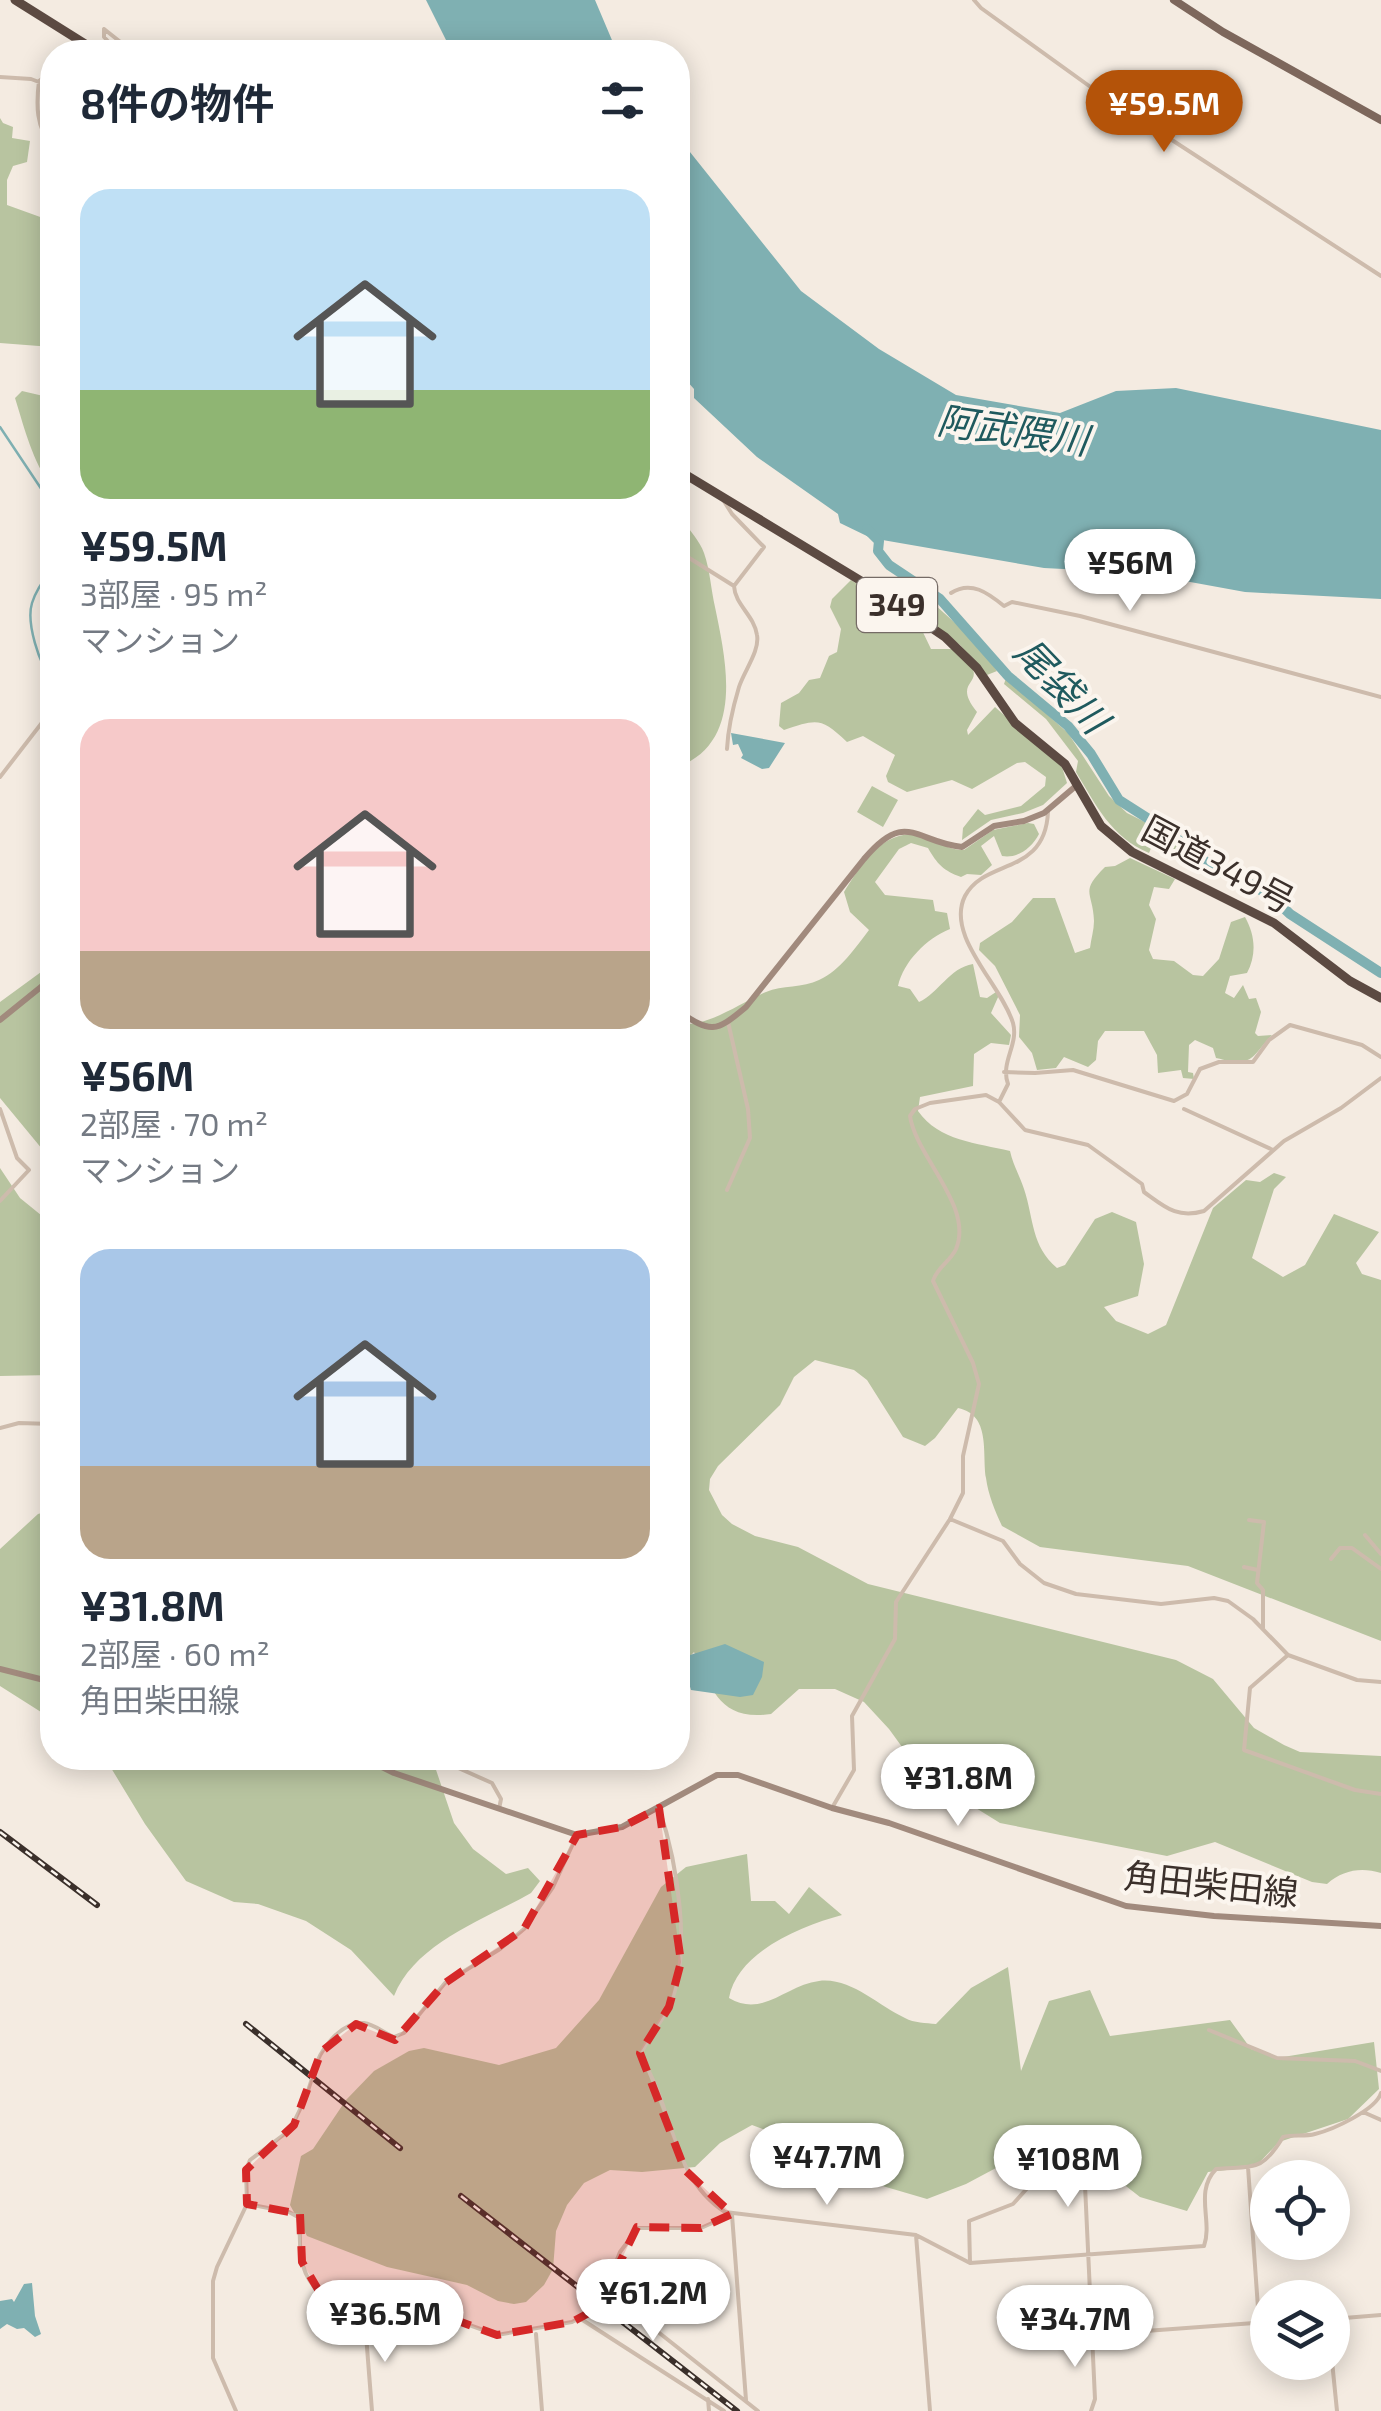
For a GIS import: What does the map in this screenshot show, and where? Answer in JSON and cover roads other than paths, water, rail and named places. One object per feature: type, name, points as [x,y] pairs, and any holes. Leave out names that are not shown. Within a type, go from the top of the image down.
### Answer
[{"type":"highway","points":[[15,0],[79,40]]},
{"type":"highway","name":"国道349号","points":[[690,478],[876,590],[945,637],[977,668],[1014,724],[1065,764],[1101,826],[1125,848],[1274,922],[1350,981],[1381,998]]},
{"type":"main road","points":[[1174,0],[1223,32],[1381,120]]},
{"type":"main road","points":[[690,1019],[714,1029],[746,1007],[886,837],[916,832],[962,847],[994,826],[1024,821],[1048,810],[1077,785]]},
{"type":"main road","points":[[0,1020],[40,988]]},
{"type":"main road","points":[[0,1669],[40,1679]]},
{"type":"main road","points":[[390,1770],[578,1836]]},
{"type":"main road","name":"角田柴田線","points":[[578,1836],[622,1827],[717,1775],[738,1775],[1126,1906],[1214,1916],[1381,1926]]},
{"type":"street","points":[[974,0],[1092,88],[1381,276]]},
{"type":"street","points":[[107,40],[104,28],[118,40]]},
{"type":"street","points":[[0,77],[40,82],[40,126]]},
{"type":"street","points":[[722,498],[764,547],[734,586],[736,599],[750,615],[758,638],[740,683],[727,749]]},
{"type":"street","points":[[690,558],[734,586]]},
{"type":"street","points":[[952,593],[962,587],[973,587],[1004,606],[1012,602],[1080,616],[1381,698]]},
{"type":"street","points":[[0,777],[40,725]]},
{"type":"street","points":[[999,1102],[1008,1084],[1004,1072],[1014,1025],[990,976],[964,939],[962,908],[965,896],[981,880],[1037,847],[1048,810]]},
{"type":"street","points":[[727,1190],[750,1138],[748,1109],[728,1022]]},
{"type":"street","points":[[1004,1072],[1073,1070],[1174,1100],[1187,1094],[1200,1069],[1220,1062],[1252,1062],[1269,1040],[1290,1025],[1362,1045],[1381,1057]]},
{"type":"street","points":[[832,1808],[854,1770],[852,1716],[895,1639],[896,1602],[964,1493],[963,1456],[978,1384],[933,1281],[956,1248],[955,1210],[915,1135],[910,1116],[923,1105],[986,1094],[1030,1133],[1094,1148],[1142,1184],[1144,1192],[1181,1216],[1204,1211],[1273,1150],[1352,1101],[1381,1078]]},
{"type":"street","points":[[0,1109],[17,1158],[29,1170],[0,1201]]},
{"type":"street","points":[[1184,1109],[1273,1150]]},
{"type":"street","points":[[0,1428],[40,1424]]},
{"type":"street","points":[[950,1519],[1002,1541],[1020,1564],[1044,1583],[1076,1594],[1161,1604],[1214,1598],[1241,1608],[1288,1654],[1357,1680],[1381,1682]]},
{"type":"street","points":[[1249,1520],[1264,1522],[1257,1584],[1263,1590],[1263,1628]]},
{"type":"street","points":[[1366,1535],[1381,1554]]},
{"type":"street","points":[[1331,1559],[1340,1548],[1352,1548],[1381,1569]]},
{"type":"street","points":[[1244,1567],[1258,1570]]},
{"type":"street","points":[[1288,1654],[1250,1688],[1244,1750],[1355,1790],[1381,1794]]},
{"type":"street","points":[[464,1770],[492,1782],[501,1799],[499,1808]]},
{"type":"street","points":[[659,1808],[671,1859],[681,1929],[681,1962],[669,2006],[641,2054],[685,2170],[714,2205],[732,2214],[916,2235],[970,2263],[1204,2246],[1207,2240],[1203,2204],[1211,2173],[1270,2158],[1283,2137],[1317,2134],[1376,2105],[1381,2093]]},
{"type":"street","points":[[236,2411],[212,2358],[213,2281],[247,2204],[244,2194],[250,2160],[290,2130],[321,2052],[348,2026],[371,2025],[394,2038],[404,2033],[445,1983],[516,1937],[544,1902],[578,1836]]},
{"type":"street","points":[[1209,2030],[1277,2058],[1355,2061],[1381,2071]]},
{"type":"street","points":[[1363,2112],[1381,2120]]},
{"type":"street","points":[[1084,2164],[1095,2399],[1092,2411]]},
{"type":"street","points":[[1248,2166],[1255,2280]]},
{"type":"street","points":[[970,2263],[968,2221],[1013,2204],[1039,2176]]},
{"type":"street","points":[[247,2204],[298,2217],[302,2262],[312,2286],[318,2294],[365,2322],[394,2316],[461,2322],[497,2335],[581,2319],[598,2308],[624,2242],[638,2228],[701,2228],[732,2214]]},
{"type":"street","points":[[732,2214],[746,2400]]},
{"type":"street","points":[[916,2235],[930,2411]]},
{"type":"street","points":[[605,2290],[758,2411]]},
{"type":"street","points":[[1350,2318],[1381,2315]]},
{"type":"street","points":[[581,2319],[724,2411]]},
{"type":"street","points":[[365,2322],[372,2411]]},
{"type":"street","points":[[1091,2335],[1250,2323]]},
{"type":"street","points":[[536,2334],[542,2411]]},
{"type":"street","points":[[1334,2380],[1336,2411]]},
{"type":"street","points":[[708,2399],[709,2411]]},
{"type":"water","points":[[426,0],[595,0],[612,40],[446,40]]},
{"type":"water","name":"阿武隈川","points":[[690,152],[801,291],[879,349],[956,395],[1060,413],[1116,391],[1176,388],[1381,430],[1381,599],[1245,592],[1141,573],[1044,568],[871,538],[840,523],[838,514],[757,457],[694,398],[690,384]]},
{"type":"water","points":[[731,733],[785,743],[769,768],[762,769],[741,758]]},
{"type":"water","points":[[725,1644],[764,1662],[762,1677],[753,1695],[740,1697],[691,1690],[690,1655]]},
{"type":"water","points":[[32,2283],[41,2334],[35,2337],[24,2328],[7,2324],[0,2329],[0,2301],[14,2302],[24,2284]]},
{"type":"waterway","points":[[0,427],[40,487]]},
{"type":"waterway","name":"尾袋川","points":[[867,529],[879,541],[878,551],[889,565],[940,599],[1008,676],[1068,726],[1091,754],[1119,800],[1166,830],[1216,870],[1272,897],[1290,914],[1381,973]]},
{"type":"waterway","points":[[40,587],[31,611],[40,656]]},
{"type":"railway","points":[[0,1832],[97,1905]]},
{"type":"railway","points":[[246,2024],[400,2148]]},
{"type":"railway","points":[[461,2196],[737,2411]]}]
